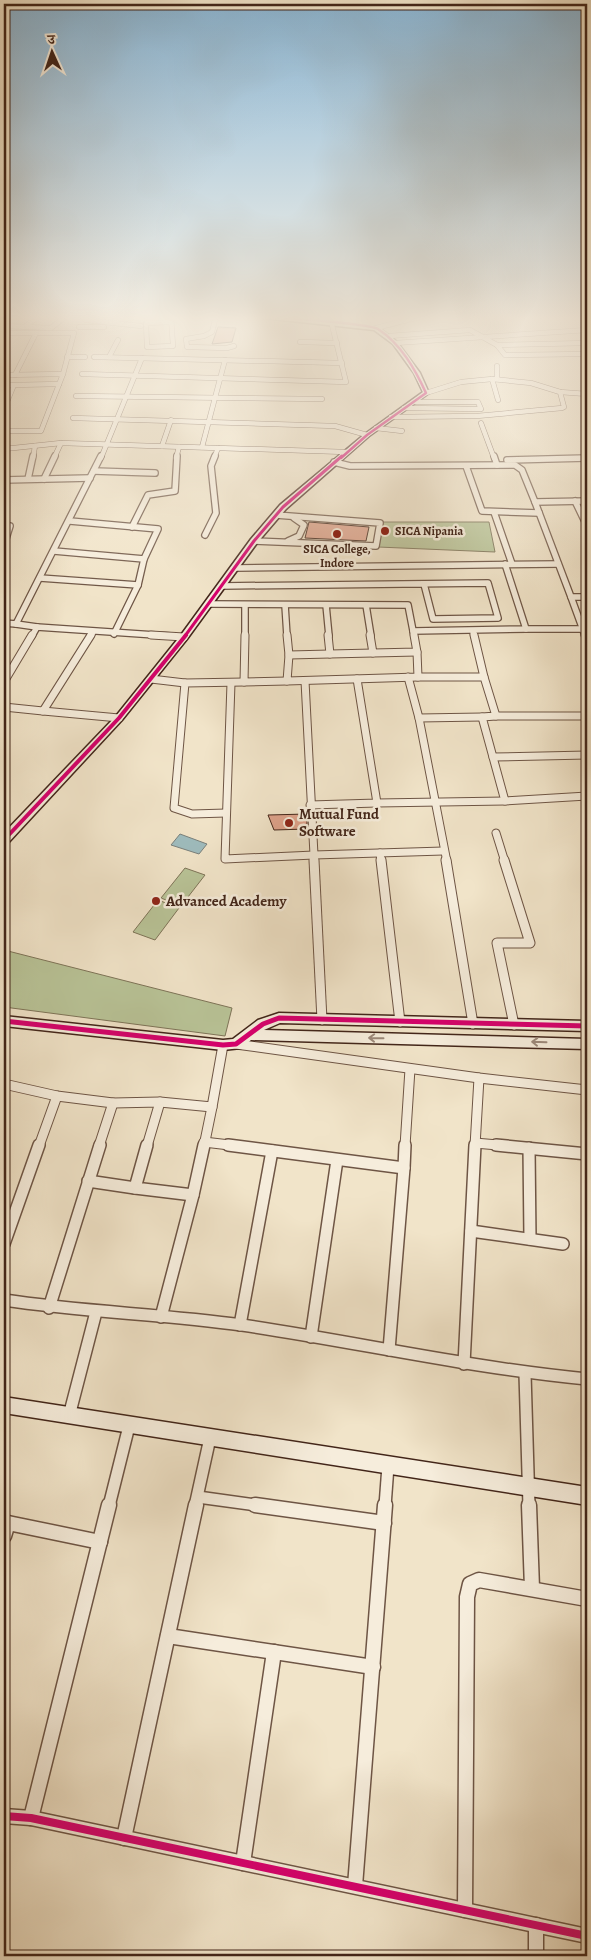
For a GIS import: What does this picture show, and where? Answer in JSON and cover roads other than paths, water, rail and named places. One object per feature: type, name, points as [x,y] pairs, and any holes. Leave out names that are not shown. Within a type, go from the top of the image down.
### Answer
[{"type":"street","points":[[4,431],[41,431],[50,407]]},
{"type":"street","points":[[16,624],[70,521],[106,445],[121,407]]},
{"type":"street","points":[[202,447],[212,407]]},
{"type":"street","points":[[391,417],[479,420],[484,416],[563,407]]},
{"type":"street","points":[[4,840],[119,718],[210,604],[254,541],[302,488],[367,435],[404,408],[481,409],[484,416]]},
{"type":"street","points":[[74,418],[335,426],[367,435]]},
{"type":"street","points":[[162,446],[170,420]]},
{"type":"street","points":[[479,420],[495,462]]},
{"type":"street","points":[[376,428],[402,431]]},
{"type":"street","points":[[44,479],[61,443]]},
{"type":"street","points":[[4,449],[61,443],[346,452]]},
{"type":"street","points":[[28,479],[35,446]]},
{"type":"street","points":[[132,527],[148,495],[175,491],[175,463],[179,447]]},
{"type":"street","points":[[206,535],[216,513],[211,466],[218,448]]},
{"type":"street","points":[[334,462],[350,466],[466,466],[495,462],[587,458]]},
{"type":"street","points":[[495,462],[519,467],[535,502],[584,628],[587,641]]},
{"type":"street","points":[[466,466],[480,508],[484,512],[539,513]]},
{"type":"street","points":[[94,471],[155,473]]},
{"type":"street","points":[[4,480],[90,478]]},
{"type":"street","points":[[575,501],[587,526]]},
{"type":"street","points":[[535,502],[587,501]]},
{"type":"street","points":[[494,512],[526,629]]},
{"type":"street","points":[[254,541],[376,546],[380,523],[294,518],[276,515]]},
{"type":"street","points":[[278,543],[293,540],[303,531],[304,525],[294,518]]},
{"type":"street","points":[[70,521],[158,529],[144,558],[138,585],[114,634]]},
{"type":"street","points":[[4,526],[10,526],[11,530],[4,545]]},
{"type":"street","points":[[54,551],[144,558]]},
{"type":"street","points":[[236,568],[558,564]]},
{"type":"street","points":[[40,578],[138,585]]},
{"type":"street","points":[[222,586],[488,583],[498,618],[433,620],[424,584]]},
{"type":"street","points":[[571,597],[587,597]]},
{"type":"street","points":[[210,604],[408,605],[417,652],[418,677]]},
{"type":"street","points":[[244,682],[245,605]]},
{"type":"street","points":[[285,605],[289,655],[287,681]]},
{"type":"street","points":[[326,605],[330,654]]},
{"type":"street","points":[[366,605],[373,653]]},
{"type":"street","points":[[4,623],[114,634],[184,637]]},
{"type":"street","points":[[4,682],[37,627]]},
{"type":"street","points":[[413,631],[584,628]]},
{"type":"street","points":[[473,631],[496,716]]},
{"type":"street","points":[[43,711],[92,632]]},
{"type":"street","points":[[289,655],[417,652]]},
{"type":"street","points":[[151,679],[184,683],[408,677],[484,677]]},
{"type":"street","points":[[408,677],[419,718],[443,852],[455,905],[473,1024]]},
{"type":"street","points":[[357,679],[377,802]]},
{"type":"street","points":[[306,681],[310,805],[322,1020]]},
{"type":"street","points":[[231,682],[225,859],[443,852]]},
{"type":"street","points":[[184,683],[174,808],[178,812],[186,813],[226,813]]},
{"type":"street","points":[[4,707],[119,718]]},
{"type":"street","points":[[419,718],[587,716]]},
{"type":"street","points":[[482,717],[505,801]]},
{"type":"street","points":[[493,757],[587,755]]},
{"type":"street","points":[[310,805],[434,800],[505,801],[587,796]]},
{"type":"street","points":[[496,833],[530,943],[497,943],[514,1025]]},
{"type":"street","points":[[380,853],[400,1022]]},
{"type":"street","points":[[161,1317],[193,1195],[212,1108],[230,1044],[248,1035],[263,1024],[279,1018],[587,1026]]},
{"type":"street","points":[[4,1021],[230,1044],[478,1078],[587,1090]]},
{"type":"street","points":[[248,1035],[587,1044]]},
{"type":"street","points":[[389,1350],[410,1069]]},
{"type":"street","points":[[464,1364],[478,1078]]},
{"type":"street","points":[[4,1084],[57,1096],[113,1103],[160,1102],[212,1108]]},
{"type":"street","points":[[4,1244],[57,1096]]},
{"type":"street","points":[[135,1188],[160,1102]]},
{"type":"street","points":[[49,1308],[113,1103]]},
{"type":"street","points":[[204,1142],[404,1168]]},
{"type":"street","points":[[475,1143],[587,1154]]},
{"type":"street","points":[[529,1148],[530,1239]]},
{"type":"street","points":[[240,1325],[272,1151]]},
{"type":"street","points":[[311,1337],[337,1160]]},
{"type":"street","points":[[88,1181],[193,1195]]},
{"type":"street","points":[[471,1231],[563,1244]]},
{"type":"street","points":[[4,1300],[49,1308],[240,1325],[525,1374],[587,1380]]},
{"type":"street","points":[[69,1416],[96,1312]]},
{"type":"street","points":[[525,1374],[532,1588]]},
{"type":"street","points":[[4,1405],[128,1426],[587,1496]]},
{"type":"street","points":[[31,1818],[128,1426]]},
{"type":"street","points":[[124,1838],[210,1438]]},
{"type":"street","points":[[355,1886],[388,1466]]},
{"type":"street","points":[[198,1497],[384,1523]]},
{"type":"street","points":[[4,1536],[6,1522],[100,1542]]},
{"type":"street","points":[[465,1910],[467,1597],[470,1584],[480,1580],[587,1599]]},
{"type":"street","points":[[168,1636],[373,1667]]},
{"type":"street","points":[[243,1863],[274,1652]]},
{"type":"street","points":[[4,1816],[31,1818],[587,1936]]},
{"type":"street","points":[[536,1925],[536,1956]]},
{"type":"water","points":[[180,834],[207,844],[199,854],[171,845]]},
{"type":"place","name":"SICA Nipania","points":[[385,531]]},
{"type":"place","name":"SICA College, Indore","points":[[337,534]]},
{"type":"place","name":"Mutual Fund Software","points":[[289,823]]},
{"type":"place","name":"Advanced Academy","points":[[156,901]]}]
